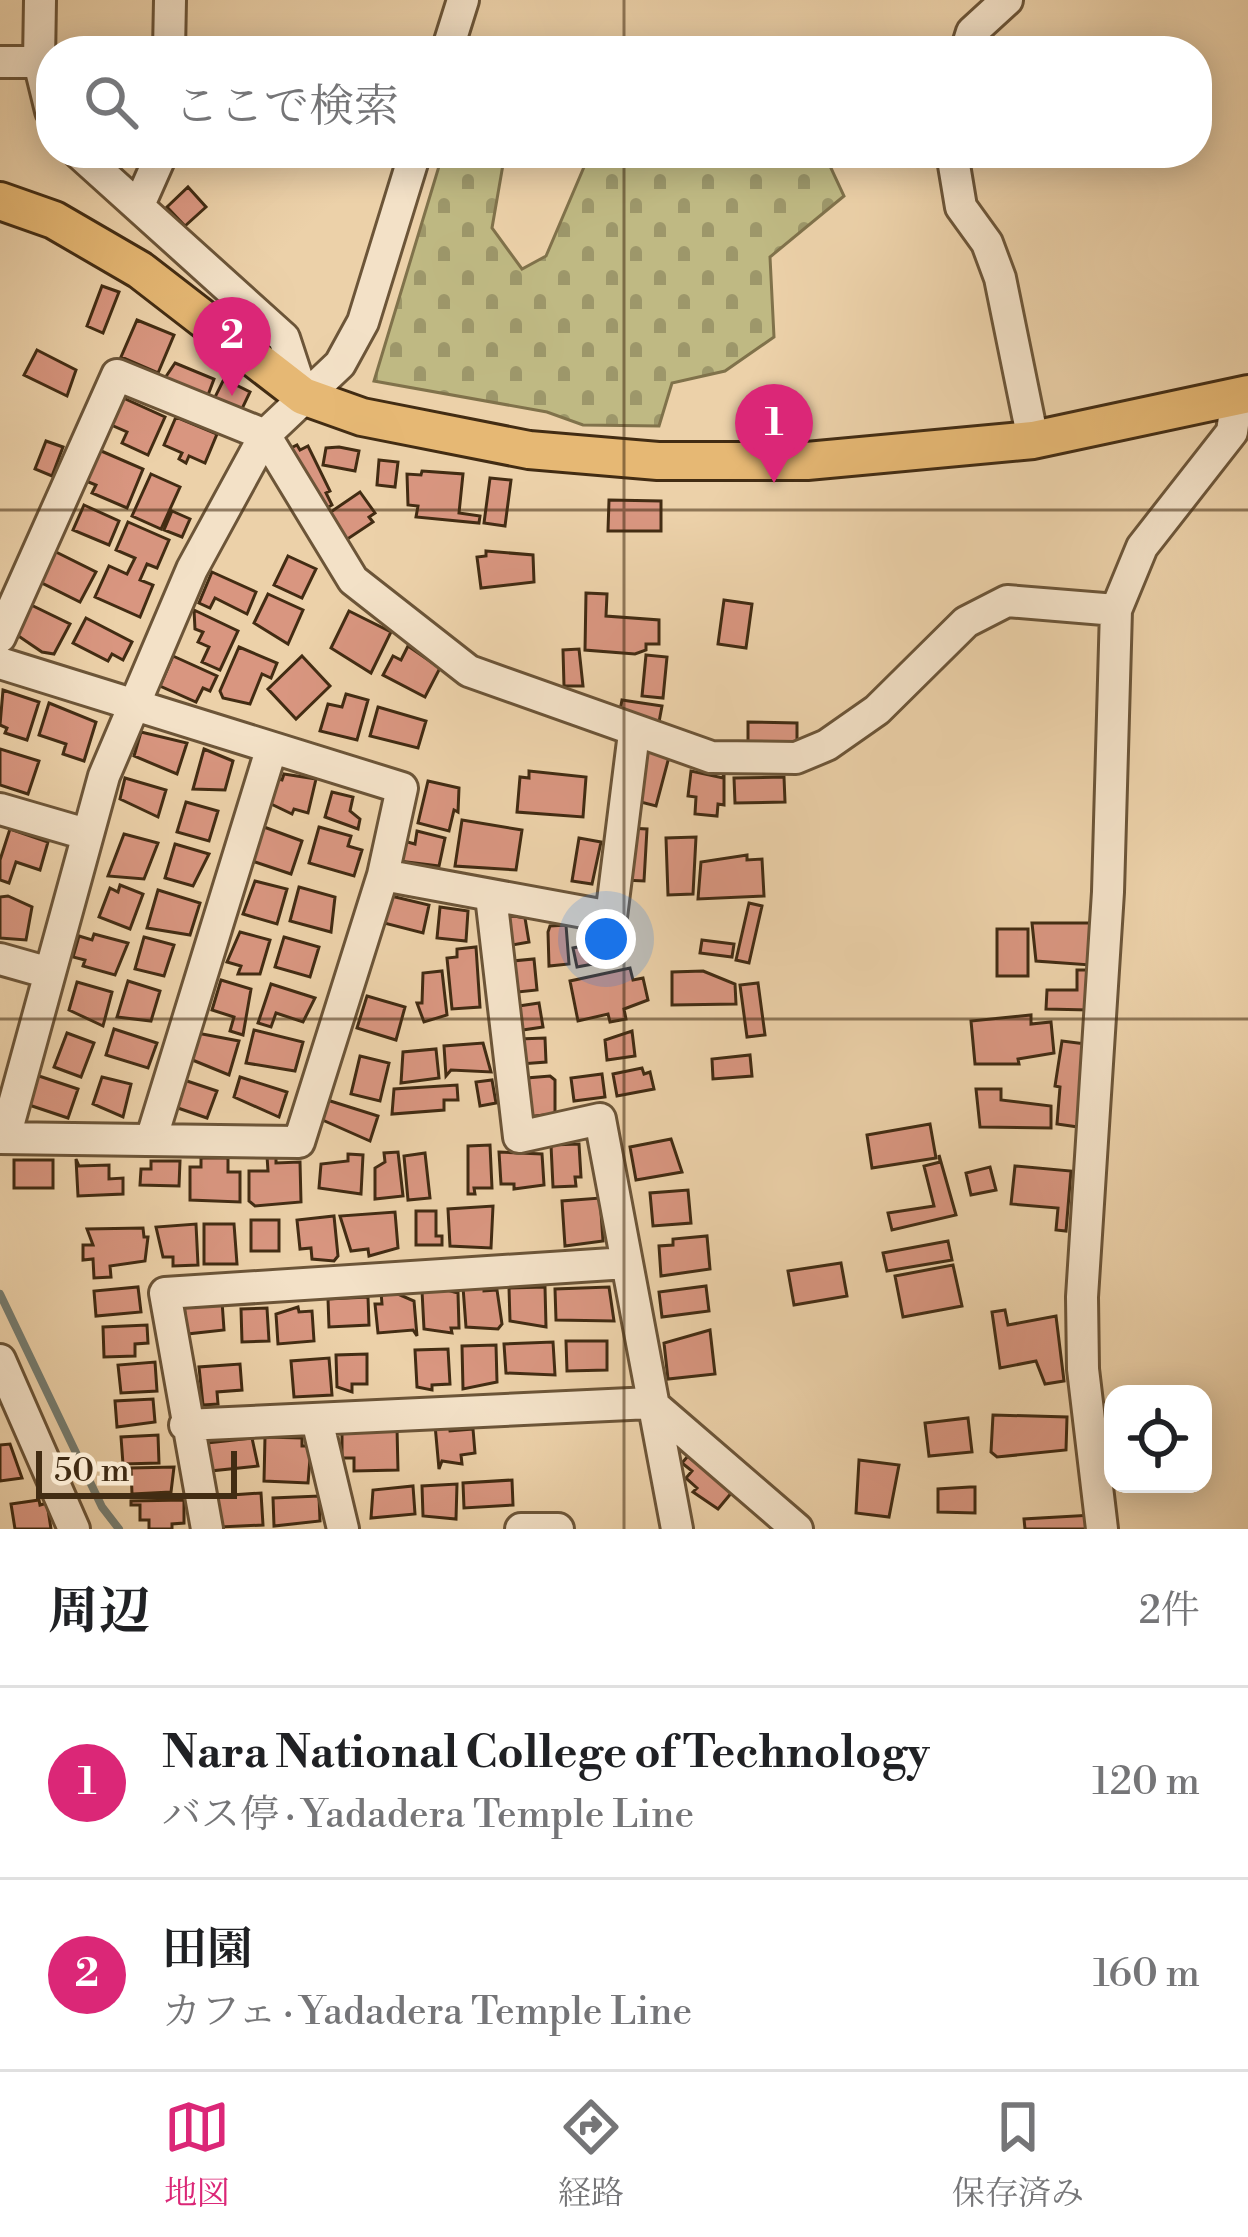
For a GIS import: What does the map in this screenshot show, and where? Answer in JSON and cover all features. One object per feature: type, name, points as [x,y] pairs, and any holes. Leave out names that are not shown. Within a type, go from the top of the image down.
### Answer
[{"type":"main road","points":[[0,201],[54,220],[140,270],[303,396],[362,417],[529,451],[658,461],[807,461],[1033,440],[1243,395]]},
{"type":"street","points":[[39,36],[40,0]]},
{"type":"street","points":[[169,36],[170,0]]},
{"type":"street","points":[[452,36],[463,0]]},
{"type":"street","points":[[971,36],[1007,0]]},
{"type":"street","points":[[2,62],[36,62]]},
{"type":"street","points":[[96,168],[284,338],[303,396]]},
{"type":"street","points":[[139,205],[155,168]]},
{"type":"street","points":[[0,663],[134,706],[271,750],[402,788],[382,874],[299,1142],[3,1138],[86,834],[134,706],[192,569],[265,435],[340,364],[363,322],[410,168]]},
{"type":"street","points":[[954,168],[961,207],[987,243],[1000,278],[1033,440]]},
{"type":"street","points":[[0,637],[117,375],[265,435],[353,580],[469,671],[711,757],[796,758],[827,746],[877,710],[966,622],[1006,601],[1115,610]]},
{"type":"street","points":[[1102,1529],[1083,1369],[1082,1297],[1108,892],[1115,610],[1142,548],[1232,432],[1243,395]]},
{"type":"street","points":[[382,874],[611,917],[634,733]]},
{"type":"street","points":[[151,1140],[271,750]]},
{"type":"street","points":[[0,809],[86,834]]},
{"type":"street","points":[[491,896],[519,1137],[600,1119],[677,1529]]},
{"type":"street","points":[[0,959],[46,972]]},
{"type":"street","points":[[207,1529],[165,1293],[627,1263]]},
{"type":"street","points":[[0,1360],[15,1428],[74,1529]]},
{"type":"street","points":[[185,1425],[651,1403],[766,1496],[797,1529]]},
{"type":"street","points":[[317,1420],[343,1529]]},
{"type":"street","points":[[521,1529],[558,1529]]},
{"type":"green space","points":[[438,168],[502,168],[492,228],[522,269],[546,256],[584,168],[831,168],[844,196],[770,257],[774,337],[725,371],[672,383],[659,426],[583,425],[547,412],[374,381]]},
{"type":"building","points":[[188,187],[206,207],[185,226],[167,207]]},
{"type":"building","points":[[102,286],[119,292],[103,333],[87,326]]},
{"type":"building","points":[[137,320],[174,335],[158,373],[121,357]]},
{"type":"building","points":[[37,350],[76,370],[67,396],[24,375]]},
{"type":"building","points":[[175,363],[214,379],[208,395],[165,378]]},
{"type":"building","points":[[224,379],[250,392],[240,413],[214,399]]},
{"type":"building","points":[[121,397],[165,417],[148,455],[122,443],[127,432],[109,424]]},
{"type":"building","points":[[176,417],[217,434],[205,463],[189,456],[186,463],[179,459],[182,453],[164,445]]},
{"type":"building","points":[[46,441],[63,447],[52,476],[35,469]]},
{"type":"building","points":[[297,445],[300,450],[308,446],[330,491],[326,493],[332,505],[318,513],[287,450]]},
{"type":"building","points":[[92,447],[143,469],[127,508],[92,493],[96,485],[86,481]]},
{"type":"building","points":[[326,448],[359,451],[355,471],[323,465]]},
{"type":"building","points":[[379,460],[398,462],[395,487],[377,485]]},
{"type":"building","points":[[422,471],[463,474],[459,513],[480,516],[479,523],[416,517],[418,506],[408,505],[407,474],[421,475]]},
{"type":"building","points":[[151,474],[180,487],[161,529],[132,516]]},
{"type":"building","points":[[490,478],[511,480],[505,526],[484,523]]},
{"type":"building","points":[[360,492],[375,513],[369,517],[373,522],[340,544],[322,518]]},
{"type":"building","points":[[609,500],[661,501],[661,531],[608,531]]},
{"type":"building","points":[[84,505],[119,521],[109,545],[73,530]]},
{"type":"building","points":[[172,511],[190,519],[182,537],[164,530]]},
{"type":"building","points":[[128,522],[169,540],[157,568],[147,564],[140,580],[153,585],[140,617],[95,597],[109,566],[127,574],[135,558],[116,550]]},
{"type":"building","points":[[52,550],[96,572],[80,602],[36,580]]},
{"type":"building","points":[[486,551],[533,555],[534,582],[481,588],[477,557],[486,556]]},
{"type":"building","points":[[288,556],[316,569],[302,598],[274,585]]},
{"type":"building","points":[[212,572],[256,592],[247,614],[215,598],[210,608],[199,603]]},
{"type":"building","points":[[586,593],[607,594],[606,616],[659,620],[659,644],[646,644],[646,650],[635,654],[585,650]]},
{"type":"building","points":[[268,594],[303,610],[288,644],[254,623]]},
{"type":"building","points":[[724,600],[752,604],[746,648],[718,644]]},
{"type":"building","points":[[25,602],[70,624],[54,654],[42,652],[14,633]]},
{"type":"building","points":[[194,610],[238,631],[220,670],[202,662],[209,647],[198,642],[203,632],[195,629]]},
{"type":"building","points":[[349,611],[391,632],[371,673],[331,648]]},
{"type":"building","points":[[86,618],[132,642],[123,660],[112,654],[108,661],[73,643]]},
{"type":"building","points":[[408,646],[440,668],[425,697],[383,675],[393,656],[401,660]]},
{"type":"building","points":[[239,647],[277,663],[271,678],[262,674],[250,704],[223,698],[220,691]]},
{"type":"building","points":[[579,649],[583,686],[564,686],[563,650]]},
{"type":"building","points":[[646,655],[667,657],[663,698],[642,696]]},
{"type":"building","points":[[173,656],[217,676],[210,691],[203,688],[196,702],[160,686]]},
{"type":"building","points":[[302,656],[330,686],[296,719],[268,689]]},
{"type":"building","points":[[3,690],[39,702],[27,740],[5,733],[7,728],[0,725]]},
{"type":"building","points":[[346,694],[368,700],[357,740],[320,731],[328,704],[342,707]]},
{"type":"building","points":[[622,700],[662,706],[659,722],[619,716]]},
{"type":"building","points":[[49,703],[96,722],[84,761],[63,754],[66,744],[39,735]]},
{"type":"building","points":[[378,707],[426,721],[418,748],[370,736]]},
{"type":"building","points":[[748,722],[797,723],[797,744],[748,743]]},
{"type":"building","points":[[141,732],[187,743],[177,774],[134,756]]},
{"type":"building","points":[[0,749],[39,761],[28,794],[0,785]]},
{"type":"building","points":[[204,749],[233,761],[225,790],[193,789]]},
{"type":"building","points":[[642,749],[669,757],[656,806],[629,799]]},
{"type":"building","points":[[724,770],[724,805],[718,804],[717,816],[695,814],[696,797],[688,796],[691,771],[723,778]]},
{"type":"building","points":[[529,771],[586,777],[583,817],[517,812],[520,777],[529,778]]},
{"type":"building","points":[[284,774],[316,779],[308,813],[294,809],[292,814],[269,803],[275,778],[282,780]]},
{"type":"building","points":[[784,777],[785,802],[735,803],[734,778]]},
{"type":"building","points":[[125,778],[166,790],[158,817],[120,799]]},
{"type":"building","points":[[428,781],[459,788],[458,812],[454,810],[449,831],[418,823]]},
{"type":"building","points":[[332,792],[353,797],[350,811],[360,819],[358,829],[325,817]]},
{"type":"building","points":[[186,802],[218,811],[209,841],[177,832]]},
{"type":"building","points":[[462,820],[522,830],[516,870],[455,866]]},
{"type":"building","points":[[264,827],[302,841],[291,874],[252,861]]},
{"type":"building","points":[[319,827],[351,836],[348,846],[362,850],[354,876],[309,863]]},
{"type":"building","points":[[627,828],[647,829],[644,881],[624,880]]},
{"type":"building","points":[[10,829],[48,842],[40,870],[16,862],[9,883],[0,880],[0,860]]},
{"type":"building","points":[[417,831],[445,838],[439,866],[399,861],[404,841],[415,844]]},
{"type":"building","points":[[124,834],[158,843],[144,879],[108,876]]},
{"type":"building","points":[[696,837],[693,894],[668,895],[666,838]]},
{"type":"building","points":[[579,838],[601,842],[592,884],[572,881]]},
{"type":"building","points":[[175,844],[209,854],[193,886],[165,878]]},
{"type":"building","points":[[747,855],[747,860],[762,859],[764,896],[698,899],[701,862]]},
{"type":"building","points":[[255,881],[287,889],[277,924],[243,914]]},
{"type":"building","points":[[120,885],[143,894],[130,929],[99,917],[110,888],[118,892]]},
{"type":"building","points":[[299,887],[335,897],[331,932],[290,921]]},
{"type":"building","points":[[158,890],[200,903],[190,935],[147,928]]},
{"type":"building","points":[[391,896],[429,905],[423,933],[384,923]]},
{"type":"building","points":[[0,897],[32,907],[26,940],[0,938]]},
{"type":"building","points":[[749,903],[762,906],[749,963],[736,960]]},
{"type":"building","points":[[440,907],[468,911],[466,941],[437,938]]},
{"type":"building","points":[[507,917],[525,918],[529,942],[501,947]]},
{"type":"building","points":[[1032,923],[1090,923],[1090,965],[1036,961]]},
{"type":"building","points":[[566,925],[569,964],[549,966],[550,926]]},
{"type":"building","points":[[592,928],[593,934],[603,932],[614,960],[577,967],[573,948],[583,946],[580,930]]},
{"type":"building","points":[[997,929],[1028,929],[1028,976],[997,976]]},
{"type":"building","points":[[240,932],[270,940],[260,974],[238,974],[241,966],[227,962]]},
{"type":"building","points":[[94,934],[128,943],[115,975],[83,966],[85,960],[73,957],[79,936],[92,940]]},
{"type":"building","points":[[144,937],[174,945],[164,976],[135,969]]},
{"type":"building","points":[[284,937],[319,947],[310,977],[275,967]]},
{"type":"building","points":[[702,940],[734,944],[732,957],[700,953]]},
{"type":"building","points":[[476,947],[480,1007],[452,1009],[447,958],[457,957],[457,949]]},
{"type":"building","points":[[534,959],[537,990],[507,993],[513,961]]},
{"type":"building","points":[[630,968],[633,980],[643,978],[648,1000],[624,1009],[626,1019],[610,1022],[608,1014],[578,1021],[570,981]]},
{"type":"building","points":[[1077,970],[1090,970],[1089,1010],[1046,1009],[1047,990],[1077,990]]},
{"type":"building","points":[[442,971],[447,1015],[424,1022],[417,1003],[422,1003],[423,973]]},
{"type":"building","points":[[703,971],[735,984],[736,1004],[672,1005],[672,972]]},
{"type":"building","points":[[221,980],[251,989],[243,1035],[230,1031],[234,1017],[212,1010]]},
{"type":"building","points":[[128,981],[160,991],[151,1021],[117,1017]]},
{"type":"building","points":[[77,982],[112,992],[103,1026],[69,1010]]},
{"type":"building","points":[[758,983],[765,1035],[747,1037],[740,985]]},
{"type":"building","points":[[271,984],[315,998],[303,1022],[276,1013],[271,1027],[258,1023]]},
{"type":"building","points":[[367,996],[405,1007],[396,1040],[357,1028]]},
{"type":"building","points":[[539,1003],[543,1027],[516,1031],[512,1007]]},
{"type":"building","points":[[1031,1015],[1031,1024],[1051,1022],[1054,1053],[1018,1059],[1019,1064],[975,1064],[971,1021]]},
{"type":"building","points":[[114,1029],[157,1043],[148,1068],[106,1055]]},
{"type":"building","points":[[254,1030],[303,1042],[295,1071],[246,1063]]},
{"type":"building","points":[[632,1031],[635,1056],[607,1060],[605,1040]]},
{"type":"building","points":[[67,1033],[94,1043],[81,1077],[54,1067]]},
{"type":"building","points":[[197,1033],[239,1041],[229,1075],[190,1059]]},
{"type":"building","points":[[545,1038],[546,1062],[521,1064],[519,1039]]},
{"type":"building","points":[[1062,1041],[1086,1044],[1078,1127],[1057,1124],[1060,1087],[1055,1086]]},
{"type":"building","points":[[483,1043],[491,1072],[451,1070],[446,1076],[444,1046]]},
{"type":"building","points":[[436,1049],[439,1078],[401,1083],[403,1052]]},
{"type":"building","points":[[750,1055],[752,1076],[713,1079],[712,1059]]},
{"type":"building","points":[[360,1056],[389,1063],[380,1101],[351,1094]]},
{"type":"building","points":[[642,1068],[644,1074],[650,1072],[654,1089],[617,1096],[613,1074]]},
{"type":"building","points":[[602,1074],[605,1097],[574,1101],[571,1078]]},
{"type":"building","points":[[36,1075],[78,1089],[68,1118],[26,1104]]},
{"type":"building","points":[[550,1076],[555,1080],[555,1114],[525,1117],[527,1078]]},
{"type":"building","points":[[102,1077],[131,1084],[123,1117],[93,1104]]},
{"type":"building","points":[[240,1077],[287,1092],[279,1117],[234,1097]]},
{"type":"building","points":[[184,1080],[217,1091],[207,1118],[175,1107]]},
{"type":"building","points":[[492,1080],[496,1103],[480,1106],[476,1082]]},
{"type":"building","points":[[457,1085],[458,1100],[444,1100],[444,1110],[392,1114],[394,1089]]},
{"type":"building","points":[[976,1089],[1001,1089],[1001,1100],[1051,1106],[1051,1128],[980,1127]]},
{"type":"building","points":[[324,1099],[378,1116],[370,1141],[318,1118]]},
{"type":"building","points":[[930,1124],[936,1158],[872,1168],[867,1135]]},
{"type":"building","points":[[671,1139],[682,1172],[636,1180],[630,1147]]},
{"type":"building","points":[[579,1144],[581,1177],[575,1177],[576,1186],[553,1187],[551,1145]]},
{"type":"building","points":[[490,1145],[492,1188],[474,1188],[475,1194],[468,1194],[468,1146]]},
{"type":"building","points":[[398,1152],[403,1196],[375,1199],[375,1168],[385,1162],[384,1153]]},
{"type":"building","points":[[499,1152],[542,1154],[544,1185],[514,1189],[514,1184],[501,1184]]},
{"type":"building","points":[[425,1153],[430,1198],[408,1200],[404,1156]]},
{"type":"building","points":[[348,1154],[363,1155],[361,1194],[319,1188],[321,1164],[348,1161]]},
{"type":"building","points":[[939,1155],[956,1215],[892,1230],[888,1213],[934,1206],[924,1166],[940,1162]]},
{"type":"building","points":[[267,1156],[276,1156],[276,1163],[300,1162],[301,1202],[255,1206],[249,1201],[249,1171],[268,1171]]},
{"type":"building","points":[[201,1158],[228,1158],[228,1172],[240,1172],[240,1202],[190,1200],[190,1167],[201,1167]]},
{"type":"building","points":[[76,1159],[79,1166],[109,1165],[109,1179],[123,1178],[123,1194],[78,1196]]},
{"type":"building","points":[[14,1160],[53,1160],[53,1188],[14,1188]]},
{"type":"building","points":[[151,1161],[180,1161],[179,1186],[140,1185],[141,1169],[151,1169]]},
{"type":"building","points":[[1015,1166],[1071,1171],[1066,1231],[1056,1230],[1058,1208],[1011,1204]]},
{"type":"building","points":[[990,1167],[996,1190],[971,1195],[966,1173]]},
{"type":"building","points":[[688,1190],[691,1223],[653,1226],[650,1193]]},
{"type":"building","points":[[600,1198],[603,1241],[565,1246],[562,1201]]},
{"type":"building","points":[[493,1206],[491,1248],[450,1246],[448,1209]]},
{"type":"building","points":[[416,1211],[436,1211],[436,1236],[442,1236],[442,1245],[416,1245]]},
{"type":"building","points":[[395,1212],[398,1248],[369,1256],[368,1249],[351,1251],[340,1216]]},
{"type":"building","points":[[334,1216],[338,1256],[334,1261],[312,1259],[311,1248],[300,1249],[297,1220]]},
{"type":"building","points":[[251,1220],[279,1220],[279,1251],[251,1251]]},
{"type":"building","points":[[196,1224],[198,1265],[173,1266],[173,1257],[163,1257],[156,1227]]},
{"type":"building","points":[[204,1224],[234,1224],[237,1264],[204,1264]]},
{"type":"building","points":[[143,1228],[148,1237],[145,1261],[110,1266],[111,1277],[94,1278],[93,1259],[83,1260],[83,1245],[93,1245],[87,1229]]},
{"type":"building","points":[[707,1236],[710,1269],[661,1276],[659,1246],[673,1245],[673,1239]]},
{"type":"building","points":[[948,1241],[952,1260],[887,1271],[883,1253]]},
{"type":"building","points":[[841,1263],[847,1296],[794,1305],[788,1271]]},
{"type":"building","points":[[953,1265],[962,1306],[903,1317],[895,1276]]},
{"type":"building","points":[[484,1286],[484,1291],[497,1290],[502,1324],[498,1329],[466,1327],[463,1287]]},
{"type":"building","points":[[706,1286],[709,1311],[662,1317],[659,1292]]},
{"type":"building","points":[[138,1287],[141,1312],[96,1316],[94,1291]]},
{"type":"building","points":[[545,1287],[546,1327],[510,1321],[509,1288]]},
{"type":"building","points":[[609,1287],[614,1321],[556,1320],[555,1289]]},
{"type":"building","points":[[422,1291],[458,1293],[459,1328],[451,1328],[452,1333],[424,1329]]},
{"type":"building","points":[[381,1292],[414,1301],[417,1336],[413,1330],[378,1333],[375,1304],[382,1304]]},
{"type":"building","points":[[368,1297],[369,1325],[329,1327],[328,1299]]},
{"type":"building","points":[[222,1301],[224,1330],[187,1334],[184,1304]]},
{"type":"building","points":[[298,1307],[299,1312],[312,1311],[314,1341],[278,1344],[276,1314]]},
{"type":"building","points":[[267,1308],[269,1341],[242,1342],[241,1309]]},
{"type":"building","points":[[1005,1310],[1008,1325],[1056,1316],[1064,1381],[1045,1384],[1036,1361],[1000,1368],[992,1312]]},
{"type":"building","points":[[147,1325],[148,1343],[135,1344],[135,1356],[104,1357],[103,1327]]},
{"type":"building","points":[[710,1330],[715,1374],[668,1379],[664,1343]]},
{"type":"building","points":[[566,1341],[607,1341],[607,1370],[567,1371]]},
{"type":"building","points":[[553,1342],[555,1375],[506,1373],[504,1344]]},
{"type":"building","points":[[496,1345],[497,1382],[463,1389],[462,1346]]},
{"type":"building","points":[[448,1349],[450,1384],[432,1385],[432,1390],[417,1387],[415,1350]]},
{"type":"building","points":[[367,1354],[367,1384],[352,1384],[352,1392],[337,1387],[336,1355]]},
{"type":"building","points":[[329,1358],[332,1395],[294,1397],[291,1361]]},
{"type":"building","points":[[155,1362],[157,1391],[121,1393],[118,1365]]},
{"type":"building","points":[[240,1364],[242,1390],[217,1392],[218,1404],[203,1405],[199,1367]]},
{"type":"building","points":[[153,1399],[155,1422],[117,1427],[115,1401]]},
{"type":"building","points":[[993,1415],[1067,1417],[1066,1450],[997,1457],[991,1452]]},
{"type":"building","points":[[968,1418],[972,1452],[929,1456],[925,1423]]},
{"type":"building","points":[[449,1424],[450,1431],[473,1429],[475,1453],[461,1455],[462,1464],[442,1461],[439,1469],[435,1425]]},
{"type":"building","points":[[397,1428],[398,1470],[354,1471],[354,1458],[342,1458],[342,1433]]},
{"type":"building","points":[[158,1435],[159,1463],[123,1464],[121,1437]]},
{"type":"building","points":[[265,1437],[302,1438],[302,1446],[311,1446],[308,1483],[264,1481]]},
{"type":"building","points":[[252,1438],[258,1466],[210,1471],[207,1443]]},
{"type":"building","points":[[10,1444],[22,1478],[0,1481],[0,1445]]},
{"type":"building","points":[[693,1450],[733,1491],[718,1509],[693,1492],[697,1488],[686,1478],[692,1471],[682,1463]]},
{"type":"building","points":[[859,1460],[899,1465],[889,1517],[856,1513]]},
{"type":"building","points":[[174,1467],[171,1492],[132,1494],[131,1468]]},
{"type":"building","points":[[512,1480],[513,1505],[464,1508],[463,1483]]},
{"type":"building","points":[[457,1484],[456,1519],[423,1516],[422,1486]]},
{"type":"building","points":[[413,1486],[415,1514],[371,1518],[373,1490]]},
{"type":"building","points":[[975,1487],[975,1513],[938,1512],[938,1489]]},
{"type":"building","points":[[261,1493],[263,1525],[220,1527],[218,1496]]},
{"type":"building","points":[[319,1496],[320,1521],[274,1526],[273,1498]]},
{"type":"building","points":[[39,1500],[40,1505],[47,1503],[51,1529],[15,1529],[11,1504]]},
{"type":"building","points":[[184,1500],[184,1523],[172,1524],[172,1529],[149,1529],[149,1520],[140,1520],[140,1505],[131,1505],[131,1501]]},
{"type":"building","points":[[1092,1515],[1092,1529],[1025,1529],[1024,1519]]},
{"type":"waterway","points":[[0,1294],[102,1507],[119,1529]]},
{"type":"place","name":"田園","points":[[232,396]]},
{"type":"place","name":"Nara National College of Technology","points":[[774,483]]}]
